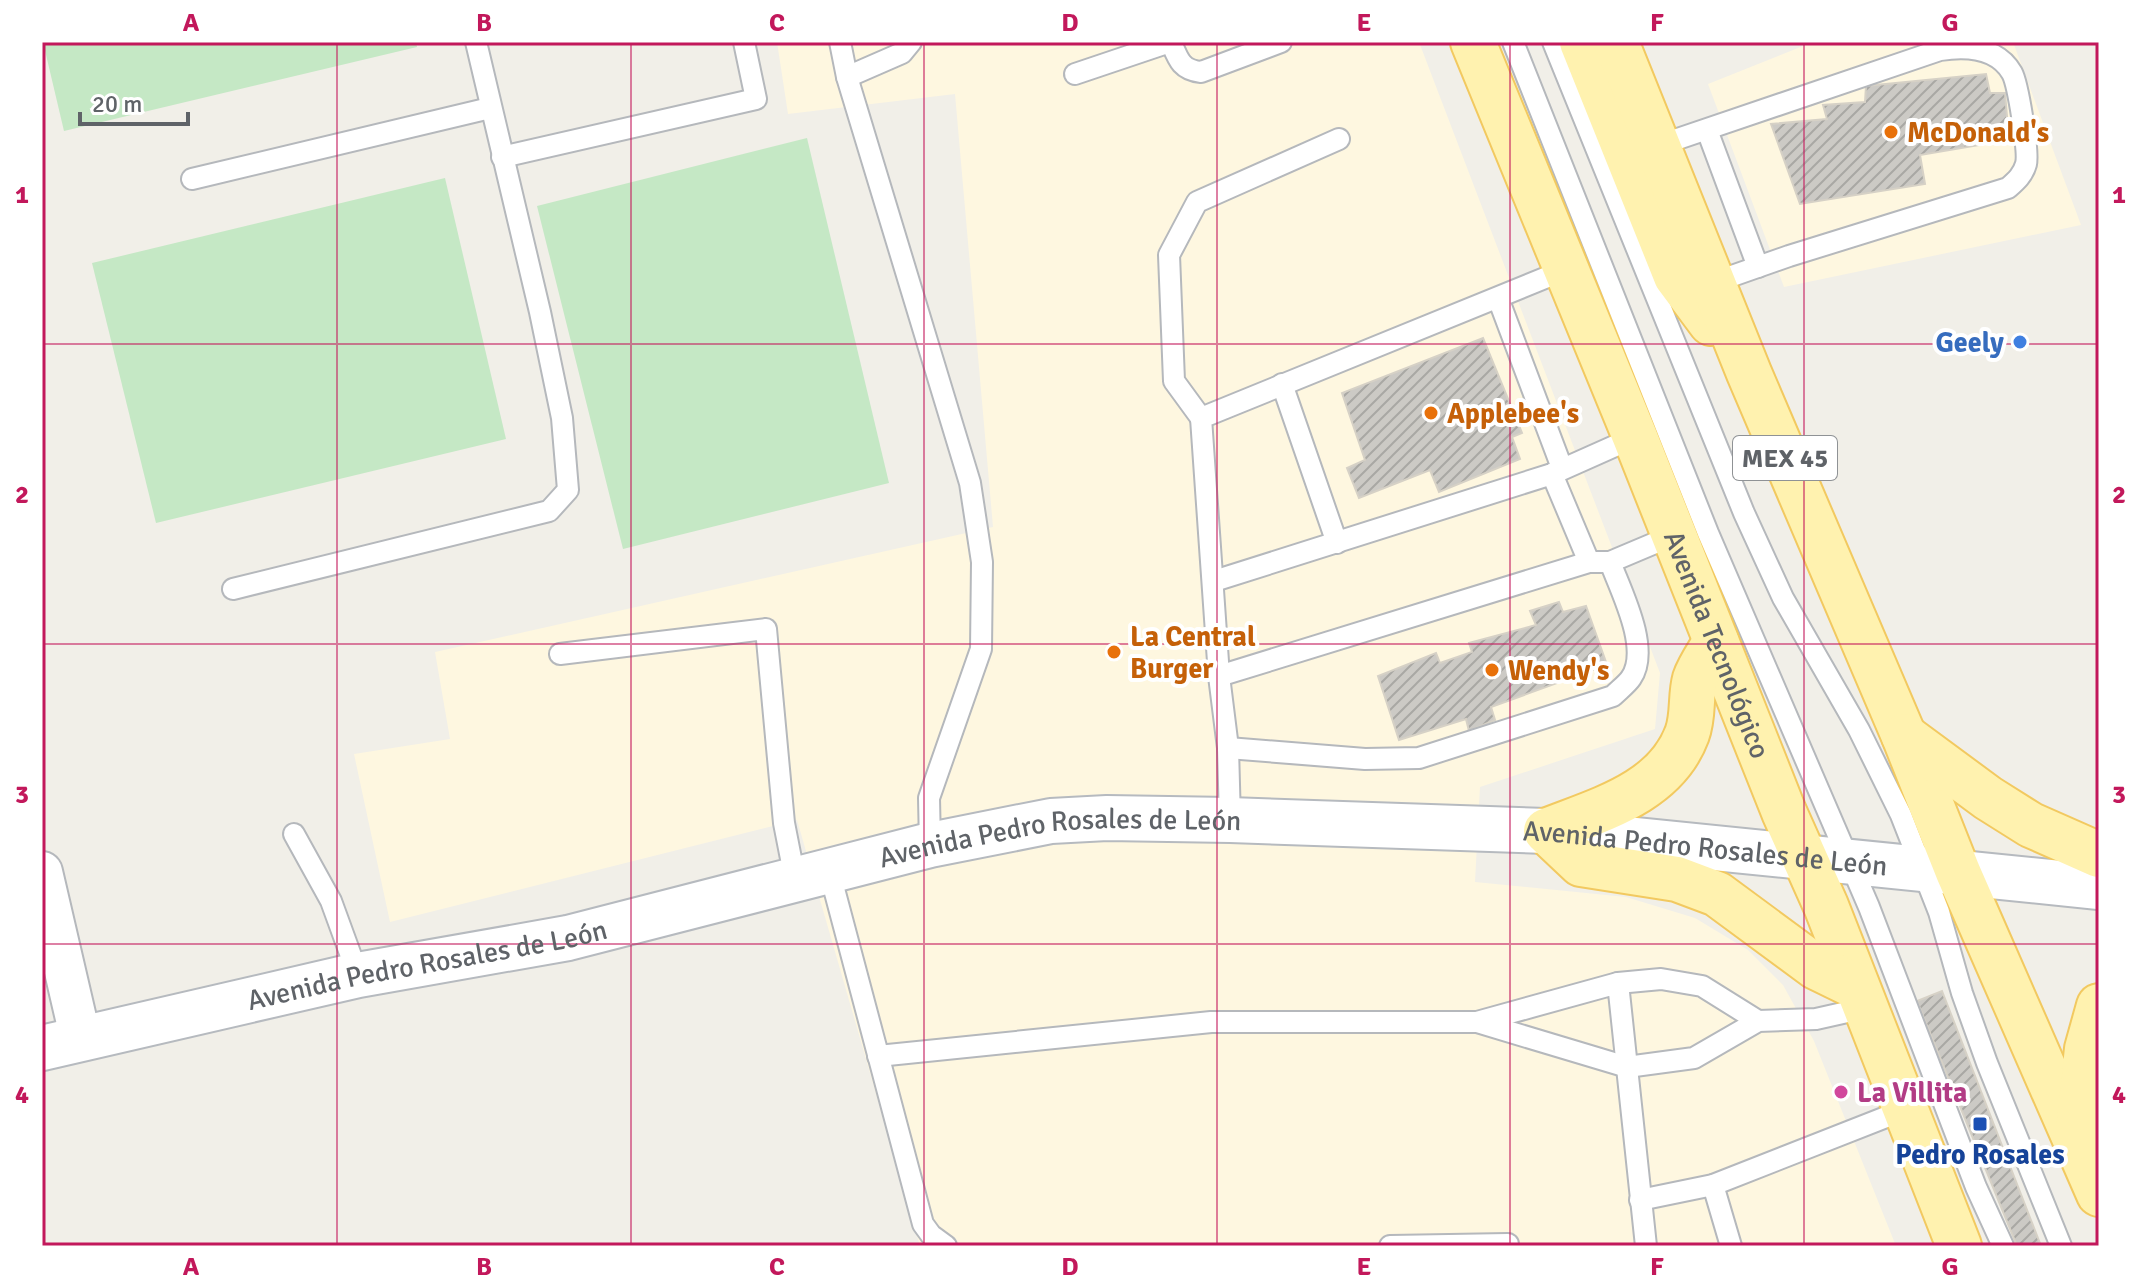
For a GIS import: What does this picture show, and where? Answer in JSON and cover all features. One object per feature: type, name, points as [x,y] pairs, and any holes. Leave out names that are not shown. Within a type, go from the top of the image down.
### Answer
[{"type":"main road","name":"Avenida Tecnológico","points":[[1473,42],[1826,906],[1959,1246]]},
{"type":"main road","points":[[1582,42],[1676,276],[1749,373]]},
{"type":"main road","name":"MEX 45","points":[[1616,42],[1749,373],[1904,736],[1940,870],[2076,1139],[2099,1194]]},
{"type":"main road","points":[[1716,641],[1695,680],[1693,713],[1687,735],[1670,766],[1641,790],[1608,807],[1546,831],[1581,864],[1677,879],[1717,894],[1861,997]]},
{"type":"main road","points":[[1904,736],[1988,798],[2031,825],[2099,855]]},
{"type":"main road","name":"Avenida Pedro Rosales de León","points":[[62,1044],[358,975],[568,938],[930,845],[1051,821],[1107,818],[1230,820],[1546,831],[2099,887]]},
{"type":"main road","points":[[2076,1139],[2087,1049],[2099,1006]]},
{"type":"street","points":[[42,872],[62,1044]]},
{"type":"lane","points":[[233,589],[549,511],[568,490],[562,418],[540,312],[490,108],[478,42]]},
{"type":"lane","points":[[502,157],[756,99],[744,42]]},
{"type":"lane","points":[[840,42],[847,77],[970,483],[982,562],[981,649],[929,798],[930,845]]},
{"type":"lane","points":[[847,77],[902,53],[911,42]]},
{"type":"lane","points":[[1075,74],[1171,42],[1181,65],[1190,71],[1201,72],[1281,42]]},
{"type":"lane","points":[[1513,42],[1708,533],[1850,862],[1976,1187],[2003,1246]]},
{"type":"lane","points":[[1553,42],[1744,513],[1783,598],[1859,730],[1901,815],[1940,870],[1987,1063],[2061,1246]]},
{"type":"lane","points":[[1657,146],[1951,48],[1981,49],[2012,73],[2028,159],[2017,181],[1996,193],[1712,283]]},
{"type":"lane","points":[[192,179],[490,108]]},
{"type":"lane","points":[[1707,130],[1758,267]]},
{"type":"lane","points":[[1230,820],[1228,748],[1219,676],[1201,418],[1174,381],[1169,255],[1197,202],[1339,139]]},
{"type":"lane","points":[[1201,418],[1567,269]]},
{"type":"lane","points":[[1228,748],[1365,759],[1419,758],[1613,696],[1632,677],[1638,661],[1637,635],[1557,471],[1498,298]]},
{"type":"lane","points":[[1282,384],[1337,543]]},
{"type":"lane","points":[[1214,581],[1557,471],[1635,437]]},
{"type":"lane","points":[[1219,676],[1599,562],[1674,535]]},
{"type":"lane","points":[[560,654],[766,629],[784,823],[812,875],[878,1056],[923,1224],[931,1235],[946,1246]]},
{"type":"lane","points":[[294,834],[331,901],[358,975]]},
{"type":"lane","points":[[878,1056],[1211,1022],[1477,1022],[1618,983],[1661,979],[1702,986],[1758,1021]]},
{"type":"lane","points":[[1618,983],[1646,1246]]},
{"type":"lane","points":[[1477,1022],[1627,1067],[1694,1058],[1758,1021],[1816,1019],[1861,997]]},
{"type":"lane","points":[[1640,1200],[1713,1185],[1904,1110]]},
{"type":"lane","points":[[1713,1185],[1731,1246]]},
{"type":"lane","points":[[1390,1246],[1508,1244]]},
{"type":"shaded area","points":[[777,42],[1419,42],[1660,673],[1655,729],[1480,787],[1475,882],[1626,897],[1695,918],[1748,950],[1783,985],[1814,1041],[1896,1246],[920,1246],[797,820],[390,922],[354,754],[450,739],[435,652],[993,527],[955,94],[788,114]]},
{"type":"shaded area","points":[[1813,42],[2013,42],[2081,225],[1784,287],[1708,84]]},
{"type":"green space","points":[[43,42],[416,42],[417,47],[64,131]]},
{"type":"green space","points":[[807,138],[889,483],[623,549],[537,206]]},
{"type":"green space","points":[[445,178],[506,439],[156,523],[92,263]]},
{"type":"building","name":"McDonald's","points":[[1986,74],[1990,93],[2005,93],[2009,140],[1920,155],[1925,184],[1800,204],[1771,124],[1827,119],[1823,105],[1865,102],[1866,86]]},
{"type":"building","name":"Applebee's","points":[[1483,338],[1522,433],[1512,437],[1520,459],[1439,492],[1430,470],[1359,498],[1347,468],[1365,460],[1342,393]]},
{"type":"building","name":"Wendy's","points":[[1559,602],[1563,612],[1586,606],[1607,665],[1491,707],[1495,720],[1469,731],[1466,719],[1399,740],[1378,676],[1436,653],[1440,663],[1472,652],[1469,643],[1536,625],[1530,611]]},
{"type":"building","name":"Pedro Rosales","points":[[1942,991],[2041,1246],[2017,1246],[1917,1001]]},
{"type":"place","name":"McDonald's","points":[[1891,132]]},
{"type":"place","name":"Geely","points":[[2020,342]]},
{"type":"place","name":"Applebee's","points":[[1431,413]]},
{"type":"place","name":"La Central Burger","points":[[1114,652]]},
{"type":"place","name":"Wendy's","points":[[1492,670]]},
{"type":"place","name":"La Villita","points":[[1841,1092]]},
{"type":"place","name":"Pedro Rosales","points":[[1980,1124]]}]
